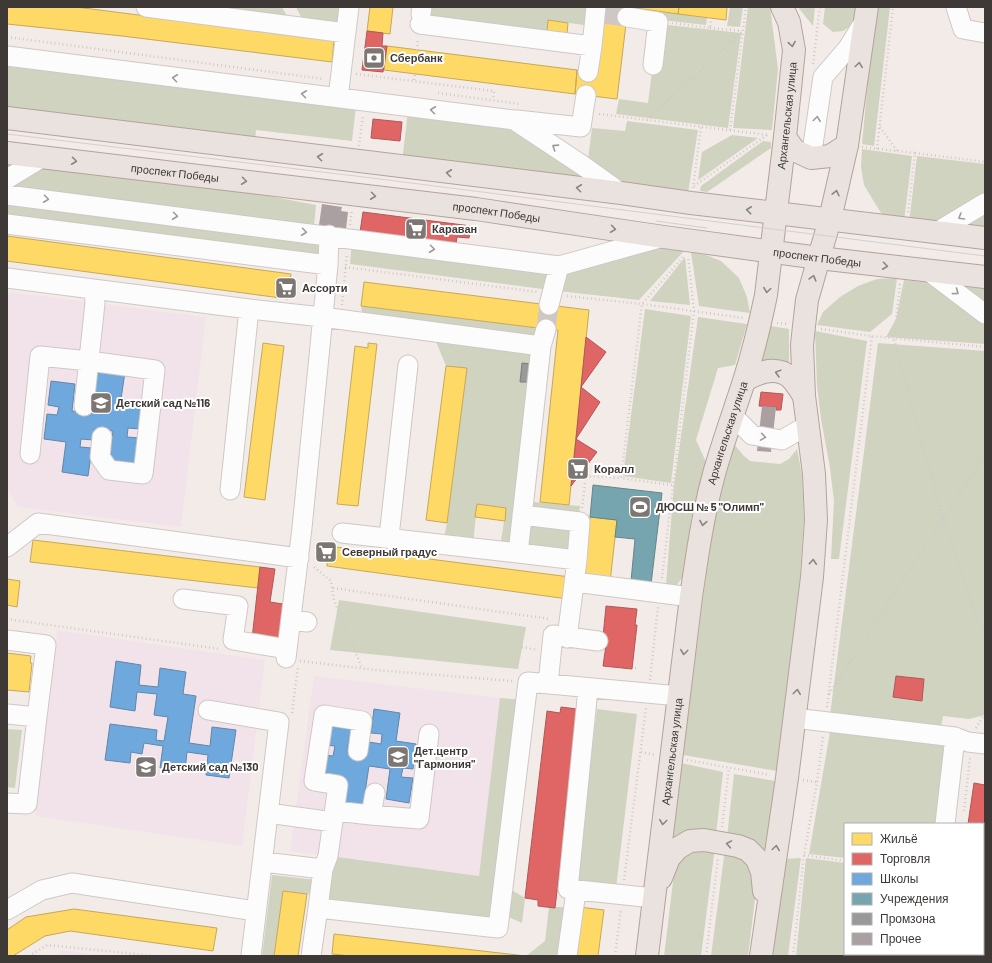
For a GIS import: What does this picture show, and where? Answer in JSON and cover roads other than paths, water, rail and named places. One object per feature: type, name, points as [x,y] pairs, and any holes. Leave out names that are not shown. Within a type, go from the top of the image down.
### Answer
[{"type":"main road","name":"Архангельская улица","points":[[648,956],[678,696],[691,597],[706,510],[716,468],[732,415],[745,380],[766,295],[776,213],[776,136],[794,50],[789,22],[782,7]]},
{"type":"main road","points":[[761,956],[787,778],[812,577],[816,520],[814,474],[804,396],[802,345],[804,326],[807,300],[830,219],[847,145],[866,14]]},
{"type":"main road","points":[[7,118],[621,193],[692,195],[776,213],[985,238]]},
{"type":"main road","points":[[776,136],[794,150],[812,158],[830,156],[847,145]]},
{"type":"main road","name":"проспект Победы","points":[[7,153],[476,209],[819,258],[985,277]]},
{"type":"main road","points":[[745,380],[764,371],[783,373],[791,378],[804,396]]},
{"type":"main road","points":[[654,898],[669,858],[678,848],[690,841],[704,840],[720,843],[748,850],[757,859],[762,872],[766,920]]},
{"type":"street","points":[[146,7],[346,33]]},
{"type":"street","points":[[338,98],[349,7]]},
{"type":"street","points":[[956,7],[963,30],[985,33]]},
{"type":"street","points":[[588,72],[598,11]]},
{"type":"street","points":[[812,158],[823,77],[848,48],[866,14]]},
{"type":"street","points":[[421,15],[592,46]]},
{"type":"street","points":[[627,17],[658,22],[653,65]]},
{"type":"street","points":[[7,56],[514,120],[581,127],[586,95]]},
{"type":"street","points":[[514,120],[621,193]]},
{"type":"street","points":[[7,179],[43,157]]},
{"type":"street","points":[[7,194],[559,266],[664,237]]},
{"type":"street","points":[[937,232],[985,203]]},
{"type":"street","points":[[7,224],[328,265]]},
{"type":"street","points":[[183,599],[238,606],[233,640],[287,654],[299,621],[306,563],[322,317],[328,265],[329,235]]},
{"type":"street","points":[[551,300],[559,266]]},
{"type":"street","points":[[927,270],[985,314]]},
{"type":"street","points":[[7,278],[249,309],[544,338],[518,553]]},
{"type":"street","points":[[84,406],[94,304],[94,290]]},
{"type":"street","points":[[230,490],[249,309]]},
{"type":"street","points":[[30,454],[40,356],[155,370],[143,474],[109,470],[100,457],[102,438]]},
{"type":"street","points":[[389,538],[408,365]]},
{"type":"street","points":[[732,415],[752,435],[782,440],[808,425]]},
{"type":"street","points":[[522,515],[580,522],[575,582],[568,630]]},
{"type":"street","points":[[7,547],[38,523],[306,563]]},
{"type":"street","points":[[342,533],[577,560]]},
{"type":"street","points":[[575,582],[691,597]]},
{"type":"street","points":[[548,684],[553,636],[568,630],[598,641]]},
{"type":"street","points":[[7,640],[46,645],[27,804],[7,803]]},
{"type":"street","points":[[318,908],[498,928],[528,682],[588,689],[678,696]]},
{"type":"street","points":[[588,689],[568,889],[654,898]]},
{"type":"street","points":[[208,710],[279,722],[251,956]]},
{"type":"street","points":[[7,714],[37,717]]},
{"type":"street","points":[[311,956],[323,869],[328,856],[338,785],[314,781],[324,715],[362,721],[358,751]]},
{"type":"street","points":[[794,718],[955,737],[968,742],[985,744]]},
{"type":"street","points":[[268,813],[334,816],[371,815],[419,819],[429,734]]},
{"type":"street","points":[[945,823],[955,737]]},
{"type":"street","points":[[371,815],[375,794]]},
{"type":"street","points":[[263,862],[323,869]]},
{"type":"street","points":[[7,910],[42,890],[72,882],[256,911]]},
{"type":"street","points":[[567,956],[576,890]]},
{"type":"tunnel","points":[[603,14],[627,17]]},
{"type":"tunnel","points":[[546,329],[549,305]]},
{"type":"tram line","points":[[7,134],[372,178],[985,256]]},
{"type":"tram line","points":[[656,221],[707,228]]},
{"type":"place","name":"Сбербанк","points":[[374,58]]},
{"type":"place","name":"Караван","points":[[416,229]]},
{"type":"place","name":"Ассорти","points":[[286,288]]},
{"type":"place","name":"Детский сад №116","points":[[101,403]]},
{"type":"place","name":"Коралл","points":[[578,469]]},
{"type":"place","name":"ДЮСШ № 5 \"Олимп\"","points":[[640,507]]},
{"type":"place","name":"Северный градус","points":[[326,552]]},
{"type":"place","name":"Дет.центр \"Гармония\"","points":[[398,757]]},
{"type":"place","name":"Детский сад №130","points":[[146,767]]}]
